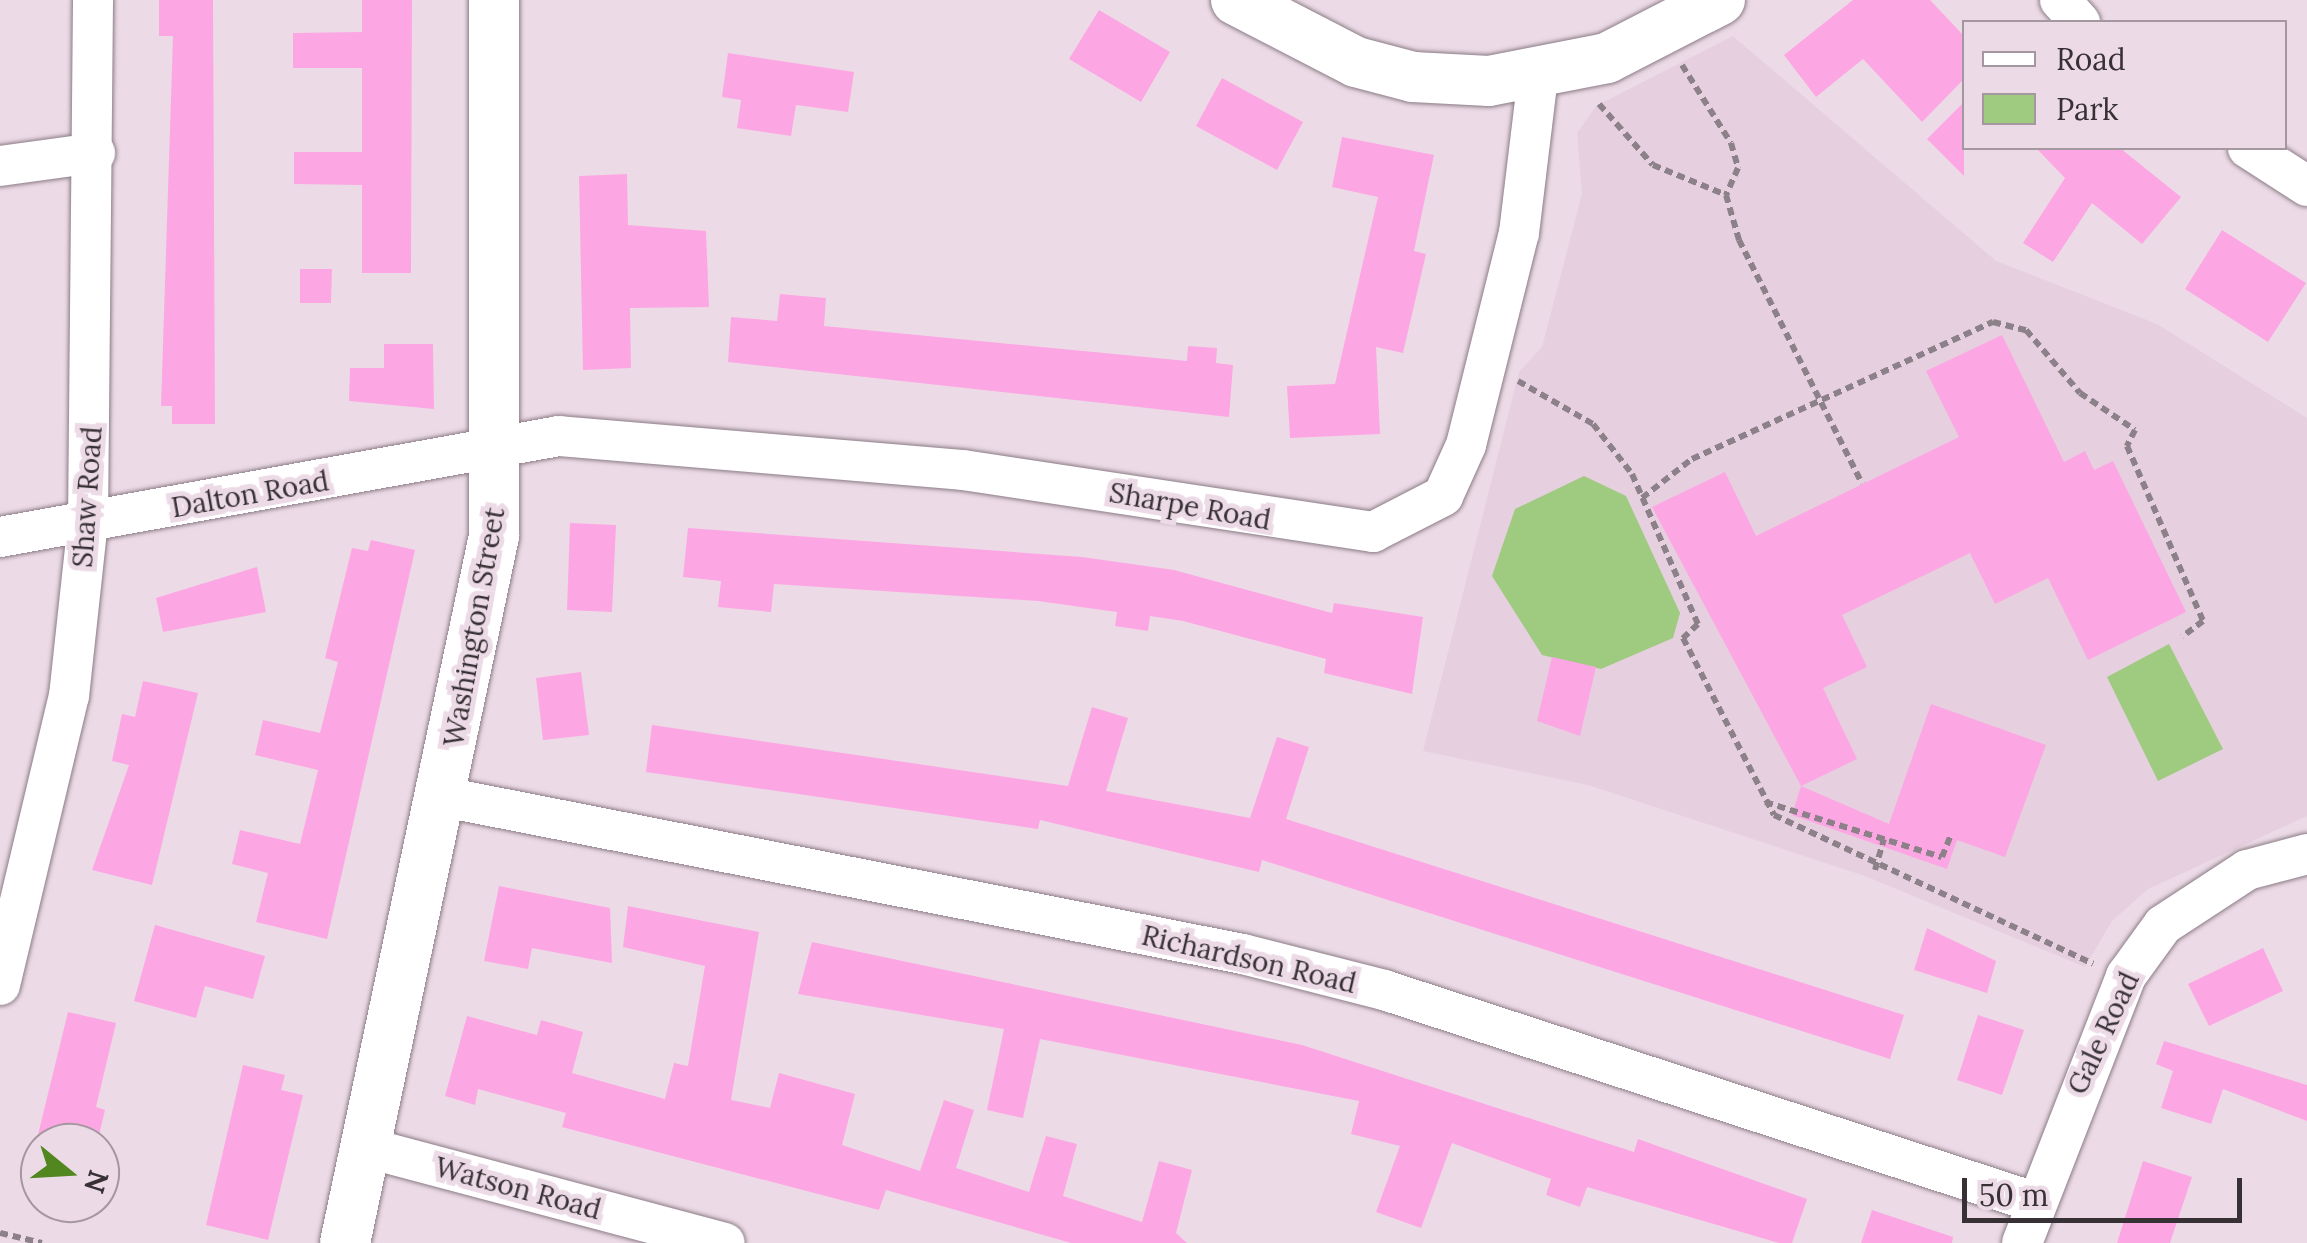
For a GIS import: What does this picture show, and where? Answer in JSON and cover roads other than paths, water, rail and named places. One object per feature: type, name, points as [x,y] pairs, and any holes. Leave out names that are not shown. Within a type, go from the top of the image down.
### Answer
[{"type":"street","name":"Shaw Road","points":[[0,984],[4,944],[69,696],[88,522],[93,0]]},
{"type":"street","name":"Washington Street","points":[[345,1243],[444,797],[494,536],[500,450],[494,0]]},
{"type":"street","points":[[1236,0],[1356,62],[1413,77],[1538,77],[1623,51],[1720,0]]},
{"type":"street","points":[[2060,0],[2078,20]]},
{"type":"street","name":"Sharpe Road","points":[[500,450],[560,436],[964,470],[1335,533],[1406,522],[1443,496],[1466,445],[1518,233],[1538,77]]},
{"type":"street","points":[[2252,150],[2304,176]]},
{"type":"street","points":[[0,166],[94,153]]},
{"type":"street","name":"Dalton Road","points":[[0,537],[500,450]]},
{"type":"street","name":"Richardson Road","points":[[444,797],[1260,958],[2034,1202]]},
{"type":"street","name":"Gale Road","points":[[2022,1243],[2093,1044],[2163,925],[2247,870],[2307,854]]},
{"type":"street","name":"Watson Road","points":[[368,1148],[725,1243]]}]
